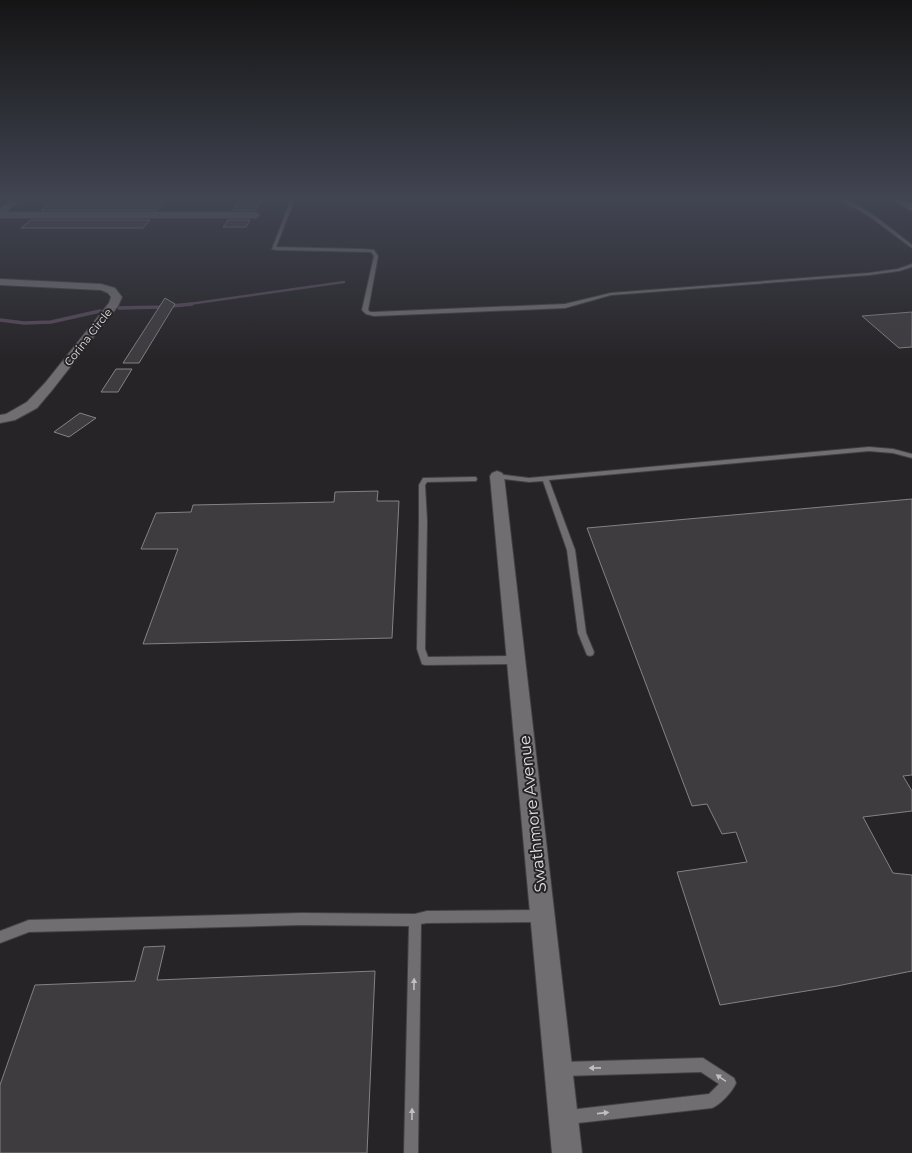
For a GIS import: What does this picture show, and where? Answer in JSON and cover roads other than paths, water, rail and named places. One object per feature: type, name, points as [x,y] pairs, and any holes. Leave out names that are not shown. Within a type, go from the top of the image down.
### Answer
[{"type":"street","name":"Corina Circle","points":[[0,282],[109,288],[117,294],[117,299],[49,386],[32,405],[16,414],[0,419]]},
{"type":"street","points":[[0,294],[12,282]]},
{"type":"street","name":"Swathmore Avenue","points":[[497,476],[567,1153]]},
{"type":"lane","points":[[373,253],[376,256],[365,310],[368,313],[374,314],[565,306],[611,294],[869,274],[899,270],[912,265]]},
{"type":"lane","points":[[497,476],[529,480],[869,449],[893,451],[912,456]]},
{"type":"lane","points":[[545,478],[571,550],[582,633],[590,652]]},
{"type":"lane","points":[[474,479],[425,480],[422,485],[423,521],[421,649],[425,661],[516,660]]},
{"type":"lane","points":[[0,937],[29,926],[301,919],[415,920],[427,917],[543,916]]},
{"type":"lane","points":[[411,1153],[415,920]]},
{"type":"lane","points":[[558,1069],[703,1065],[729,1083],[712,1101],[564,1118]]},
{"type":"waterway","points":[[183,305],[344,282]]},
{"type":"waterway","points":[[183,305],[192,304]]},
{"type":"waterway","points":[[119,308],[183,305]]},
{"type":"waterway","points":[[0,320],[24,323],[51,322],[100,311]]}]
